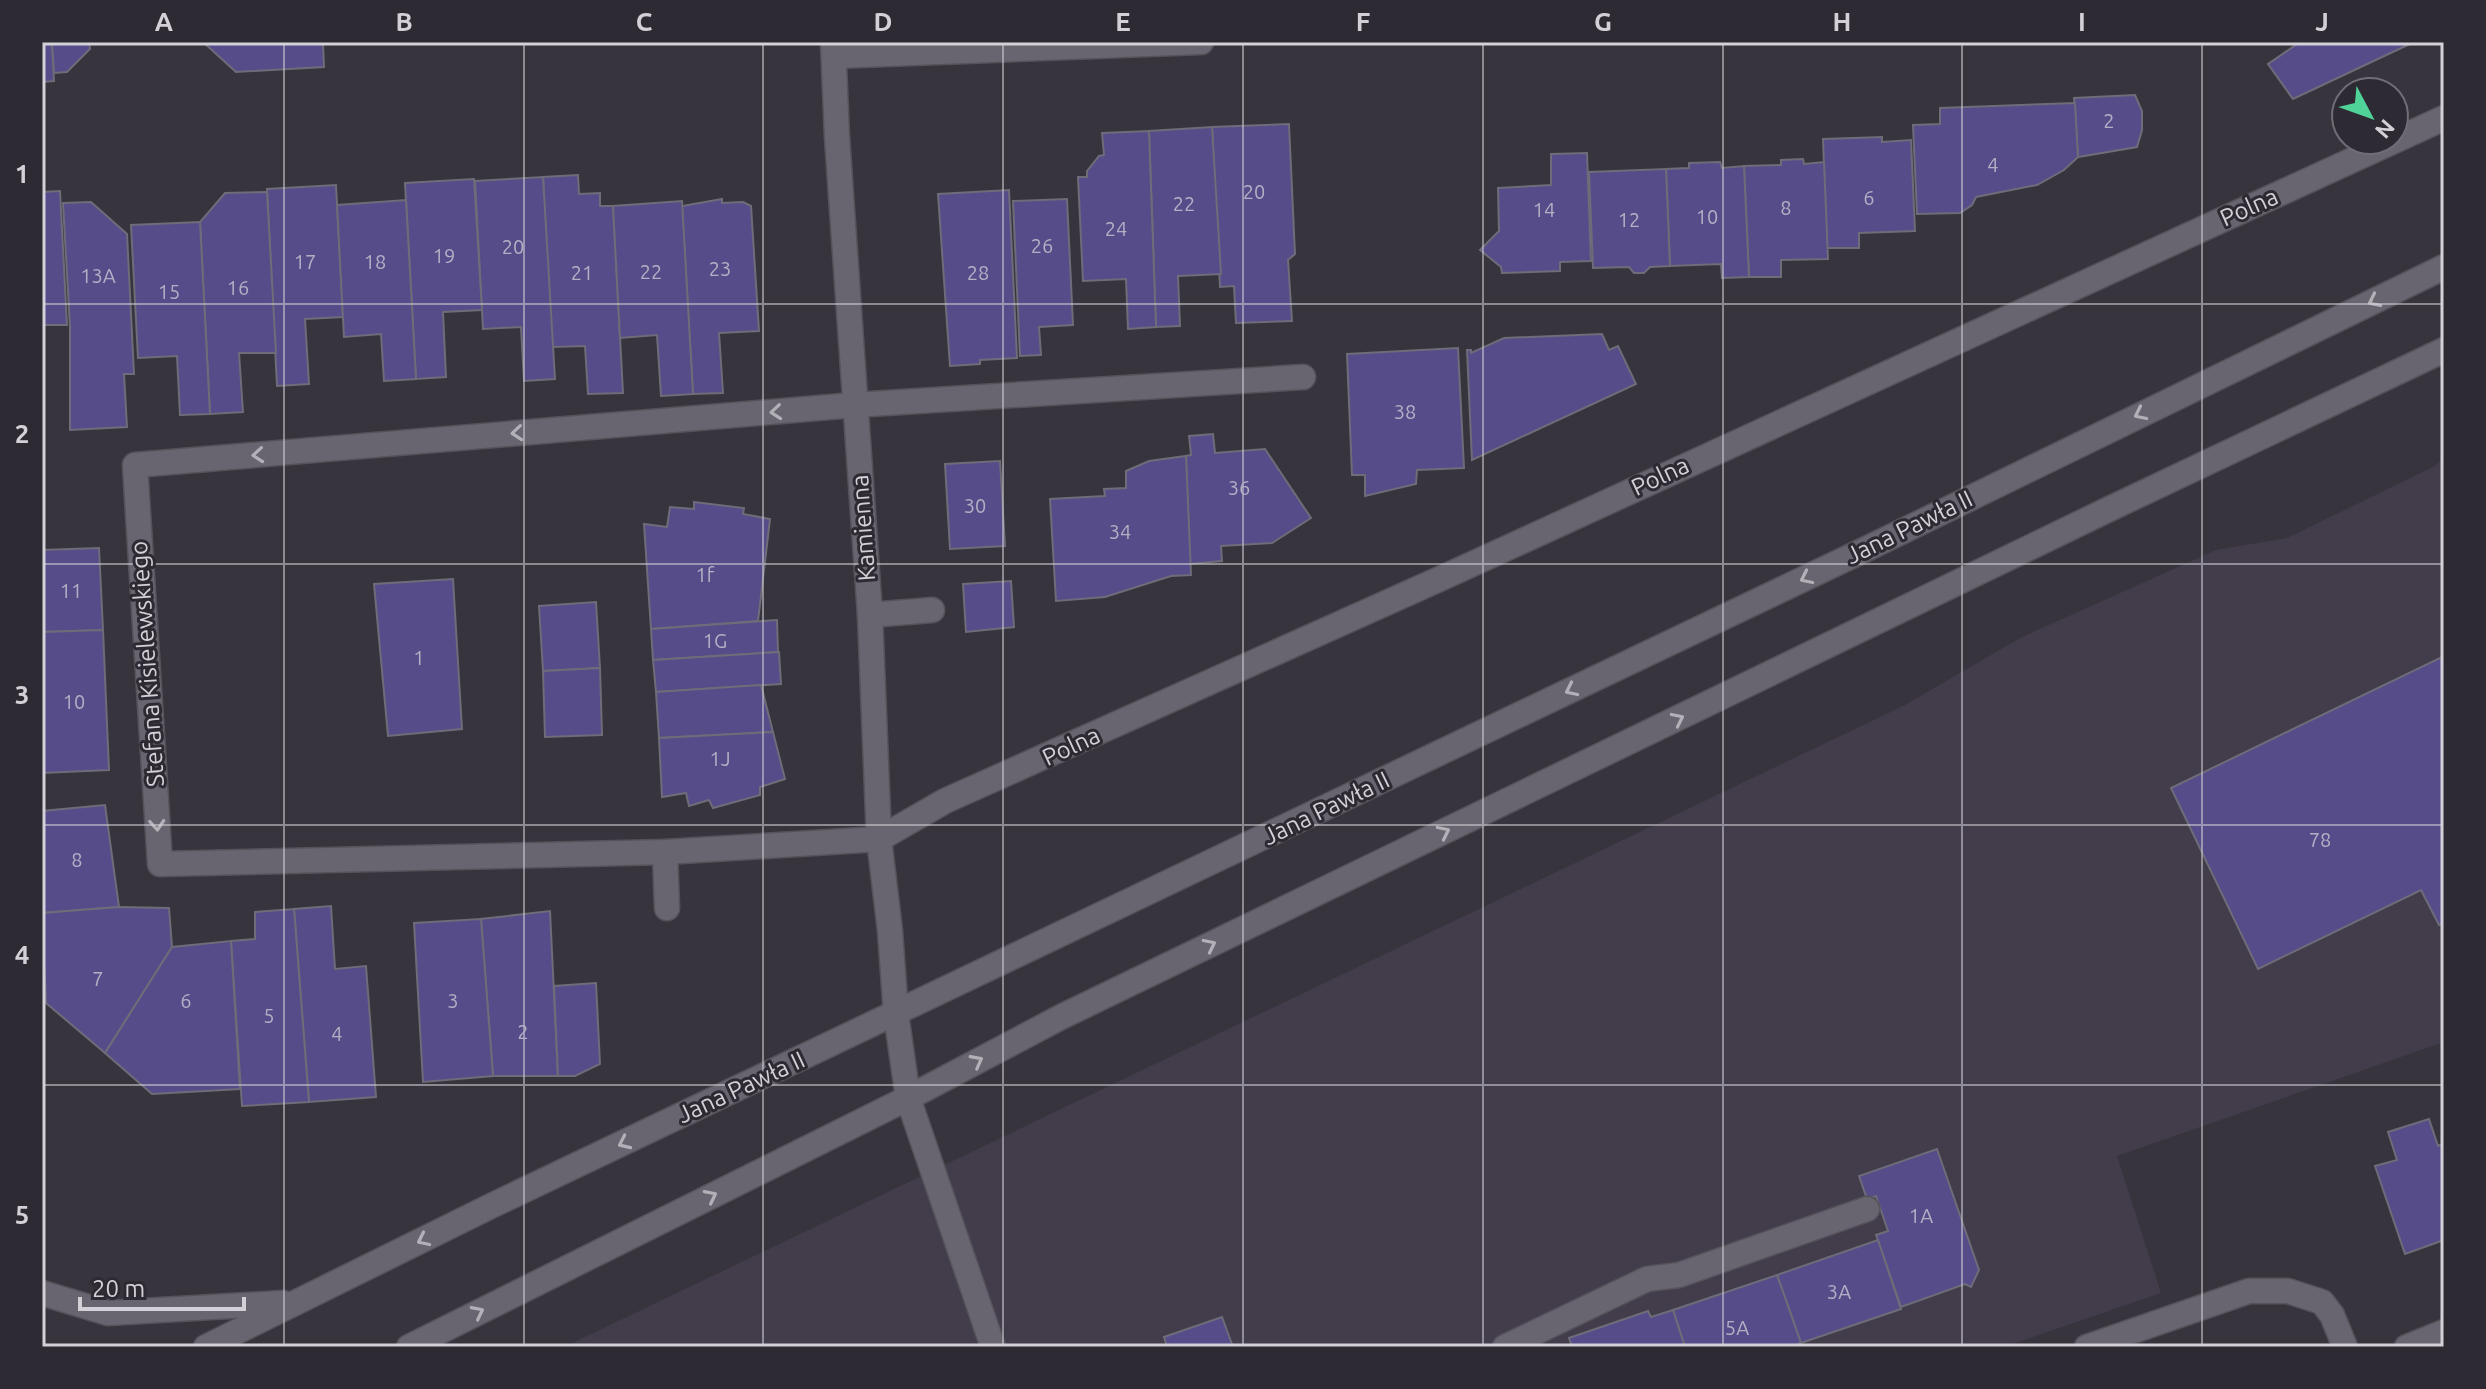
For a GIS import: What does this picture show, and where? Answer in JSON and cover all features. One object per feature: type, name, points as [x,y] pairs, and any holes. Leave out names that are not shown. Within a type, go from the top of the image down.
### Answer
[{"type":"street","points":[[834,49],[1201,42]]},
{"type":"street","name":"Kamienna","points":[[834,49],[854,405],[870,615],[879,839],[896,1014],[908,1098],[993,1347]]},
{"type":"street","name":"Polna","points":[[879,839],[945,801],[1444,577],[2444,118]]},
{"type":"street","name":"Jana Pawła II","points":[[206,1347],[493,1205],[1845,559],[2444,267]]},
{"type":"street","points":[[409,1347],[908,1098],[1061,1017],[2444,350]]},
{"type":"street","points":[[854,405],[1303,377]]},
{"type":"street","name":"Stefana Kisielewskiego","points":[[854,405],[135,465],[160,864],[665,852],[879,839]]},
{"type":"street","points":[[870,615],[932,610]]},
{"type":"street","points":[[665,852],[667,908]]},
{"type":"street","points":[[1505,1347],[1647,1279],[1679,1275],[1867,1209]]},
{"type":"street","points":[[2087,1347],[2249,1291],[2288,1291],[2322,1302],[2332,1315],[2345,1347]]},
{"type":"street","points":[[42,1293],[108,1313],[298,1302]]},
{"type":"street","points":[[2407,1347],[2444,1332]]},
{"type":"shaded area","points":[[2444,459],[2444,1042],[2117,1156],[2161,1293],[2004,1347],[564,1347],[1905,705],[2020,638],[2216,550],[2287,538]]},
{"type":"building","points":[[42,42],[52,42],[54,81],[42,82]]},
{"type":"building","points":[[52,42],[89,42],[90,49],[67,72],[54,73]]},
{"type":"building","points":[[203,42],[323,42],[324,67],[236,72]]},
{"type":"building","points":[[2300,42],[2414,42],[2342,76],[2330,76],[2330,82],[2293,99],[2268,64]]},
{"type":"building","points":[[2135,95],[2142,111],[2142,130],[2137,147],[2078,157],[2074,98]]},
{"type":"building","points":[[2075,103],[2078,157],[2064,170],[2037,185],[1976,197],[1972,205],[1960,213],[1917,214],[1913,125],[1940,124],[1940,108]]},
{"type":"building","points":[[1289,124],[1295,254],[1288,260],[1292,321],[1236,323],[1234,286],[1220,287],[1212,127]]},
{"type":"building","points":[[1212,127],[1221,274],[1178,276],[1180,326],[1156,327],[1149,131]]},
{"type":"building","points":[[1149,131],[1156,327],[1128,329],[1126,279],[1083,281],[1078,177],[1087,177],[1087,171],[1099,156],[1104,155],[1102,133]]},
{"type":"building","points":[[1882,137],[1882,142],[1911,140],[1915,231],[1859,233],[1859,248],[1827,248],[1823,139]]},
{"type":"building","points":[[1587,153],[1591,261],[1560,262],[1560,271],[1502,273],[1501,267],[1480,250],[1499,231],[1498,188],[1551,185],[1551,154]]},
{"type":"building","points":[[1803,159],[1804,164],[1824,162],[1828,259],[1781,260],[1781,277],[1749,277],[1744,166],[1781,165],[1781,160]]},
{"type":"building","points":[[1720,162],[1722,168],[1744,166],[1749,277],[1722,278],[1721,264],[1670,266],[1666,169],[1689,168],[1689,163]]},
{"type":"building","points":[[1666,169],[1670,266],[1650,267],[1644,273],[1634,273],[1629,267],[1593,268],[1589,172]]},
{"type":"building","points":[[578,175],[579,194],[600,193],[600,206],[613,206],[623,393],[588,394],[585,346],[552,347],[543,177]]},
{"type":"building","points":[[543,177],[555,379],[524,381],[521,327],[483,329],[475,181]]},
{"type":"building","points":[[474,179],[482,310],[443,312],[446,377],[416,379],[405,183]]},
{"type":"building","points":[[336,185],[343,317],[305,319],[309,384],[277,386],[267,189]]},
{"type":"building","points":[[1009,190],[1017,358],[980,360],[980,364],[950,366],[938,194]]},
{"type":"building","points":[[60,191],[67,325],[42,325],[42,192]]},
{"type":"building","points":[[267,192],[276,353],[239,353],[243,412],[210,414],[200,222],[225,193]]},
{"type":"building","points":[[722,199],[722,203],[743,202],[751,206],[759,331],[719,333],[723,393],[693,394],[682,206]]},
{"type":"building","points":[[1067,199],[1073,325],[1039,327],[1041,355],[1020,356],[1013,201]]},
{"type":"building","points":[[406,200],[416,379],[384,381],[381,334],[344,337],[337,205]]},
{"type":"building","points":[[682,201],[693,394],[661,396],[657,335],[620,338],[613,206]]},
{"type":"building","points":[[91,202],[127,234],[134,374],[124,374],[127,427],[70,430],[70,327],[63,203]]},
{"type":"building","points":[[200,222],[210,414],[180,415],[177,356],[138,358],[131,225]]},
{"type":"building","points":[[1602,334],[1609,350],[1618,346],[1636,384],[1472,460],[1467,350],[1471,353],[1504,338]]},
{"type":"building","points":[[1458,348],[1464,468],[1417,470],[1416,484],[1365,496],[1365,475],[1352,475],[1347,354]]},
{"type":"building","points":[[1213,434],[1215,453],[1265,449],[1311,518],[1272,543],[1221,546],[1222,561],[1190,564],[1186,456],[1191,455],[1189,436]]},
{"type":"building","points":[[1186,456],[1191,575],[1171,576],[1105,597],[1056,601],[1050,499],[1105,496],[1104,489],[1126,488],[1126,471],[1149,461]]},
{"type":"building","points":[[1000,461],[1005,546],[950,549],[945,464]]},
{"type":"building","points":[[694,502],[744,508],[743,514],[770,519],[758,621],[651,629],[644,524],[667,527],[670,507],[694,509]]},
{"type":"building","points":[[99,548],[103,630],[42,632],[42,550]]},
{"type":"building","points":[[453,579],[462,729],[388,736],[374,584]]},
{"type":"building","points":[[1011,581],[1014,627],[966,632],[963,584]]},
{"type":"building","points":[[596,602],[600,668],[543,671],[539,606]]},
{"type":"building","points":[[777,620],[778,652],[653,660],[651,629]]},
{"type":"building","points":[[103,630],[109,770],[42,773],[42,632]]},
{"type":"building","points":[[779,652],[781,684],[656,692],[653,660]]},
{"type":"building","points":[[2444,656],[2444,923],[2439,925],[2421,890],[2258,969],[2171,788]]},
{"type":"building","points":[[600,668],[602,735],[545,737],[543,671]]},
{"type":"building","points":[[761,685],[773,732],[659,738],[656,692]]},
{"type":"building","points":[[773,732],[785,779],[760,787],[760,795],[713,808],[709,800],[689,806],[686,793],[662,797],[659,738]]},
{"type":"building","points":[[105,805],[119,907],[42,913],[42,811]]},
{"type":"building","points":[[331,906],[335,969],[366,966],[376,1097],[309,1102],[294,909]]},
{"type":"building","points":[[119,907],[169,908],[172,947],[105,1053],[46,1003],[42,913]]},
{"type":"building","points":[[294,909],[309,1102],[242,1106],[231,941],[255,939],[255,912]]},
{"type":"building","points":[[550,911],[558,1076],[493,1076],[481,919]]},
{"type":"building","points":[[481,919],[493,1076],[423,1082],[414,923]]},
{"type":"building","points":[[231,941],[240,1089],[152,1094],[105,1053],[172,947]]},
{"type":"building","points":[[596,983],[600,1064],[575,1076],[558,1076],[554,986]]},
{"type":"building","points":[[2429,1119],[2438,1146],[2444,1143],[2444,1240],[2405,1254],[2375,1166],[2397,1160],[2388,1132]]},
{"type":"building","points":[[1937,1149],[1979,1270],[1971,1287],[1965,1284],[1901,1307],[1876,1235],[1888,1231],[1876,1196],[1867,1199],[1859,1176]]},
{"type":"building","points":[[1878,1240],[1901,1309],[1801,1343],[1777,1275]]},
{"type":"building","points":[[1777,1275],[1801,1343],[1791,1347],[1685,1347],[1673,1310]]},
{"type":"building","points":[[1673,1310],[1685,1347],[1572,1347],[1569,1338],[1648,1311],[1651,1317]]},
{"type":"building","points":[[1222,1317],[1233,1347],[1167,1347],[1164,1337]]}]
